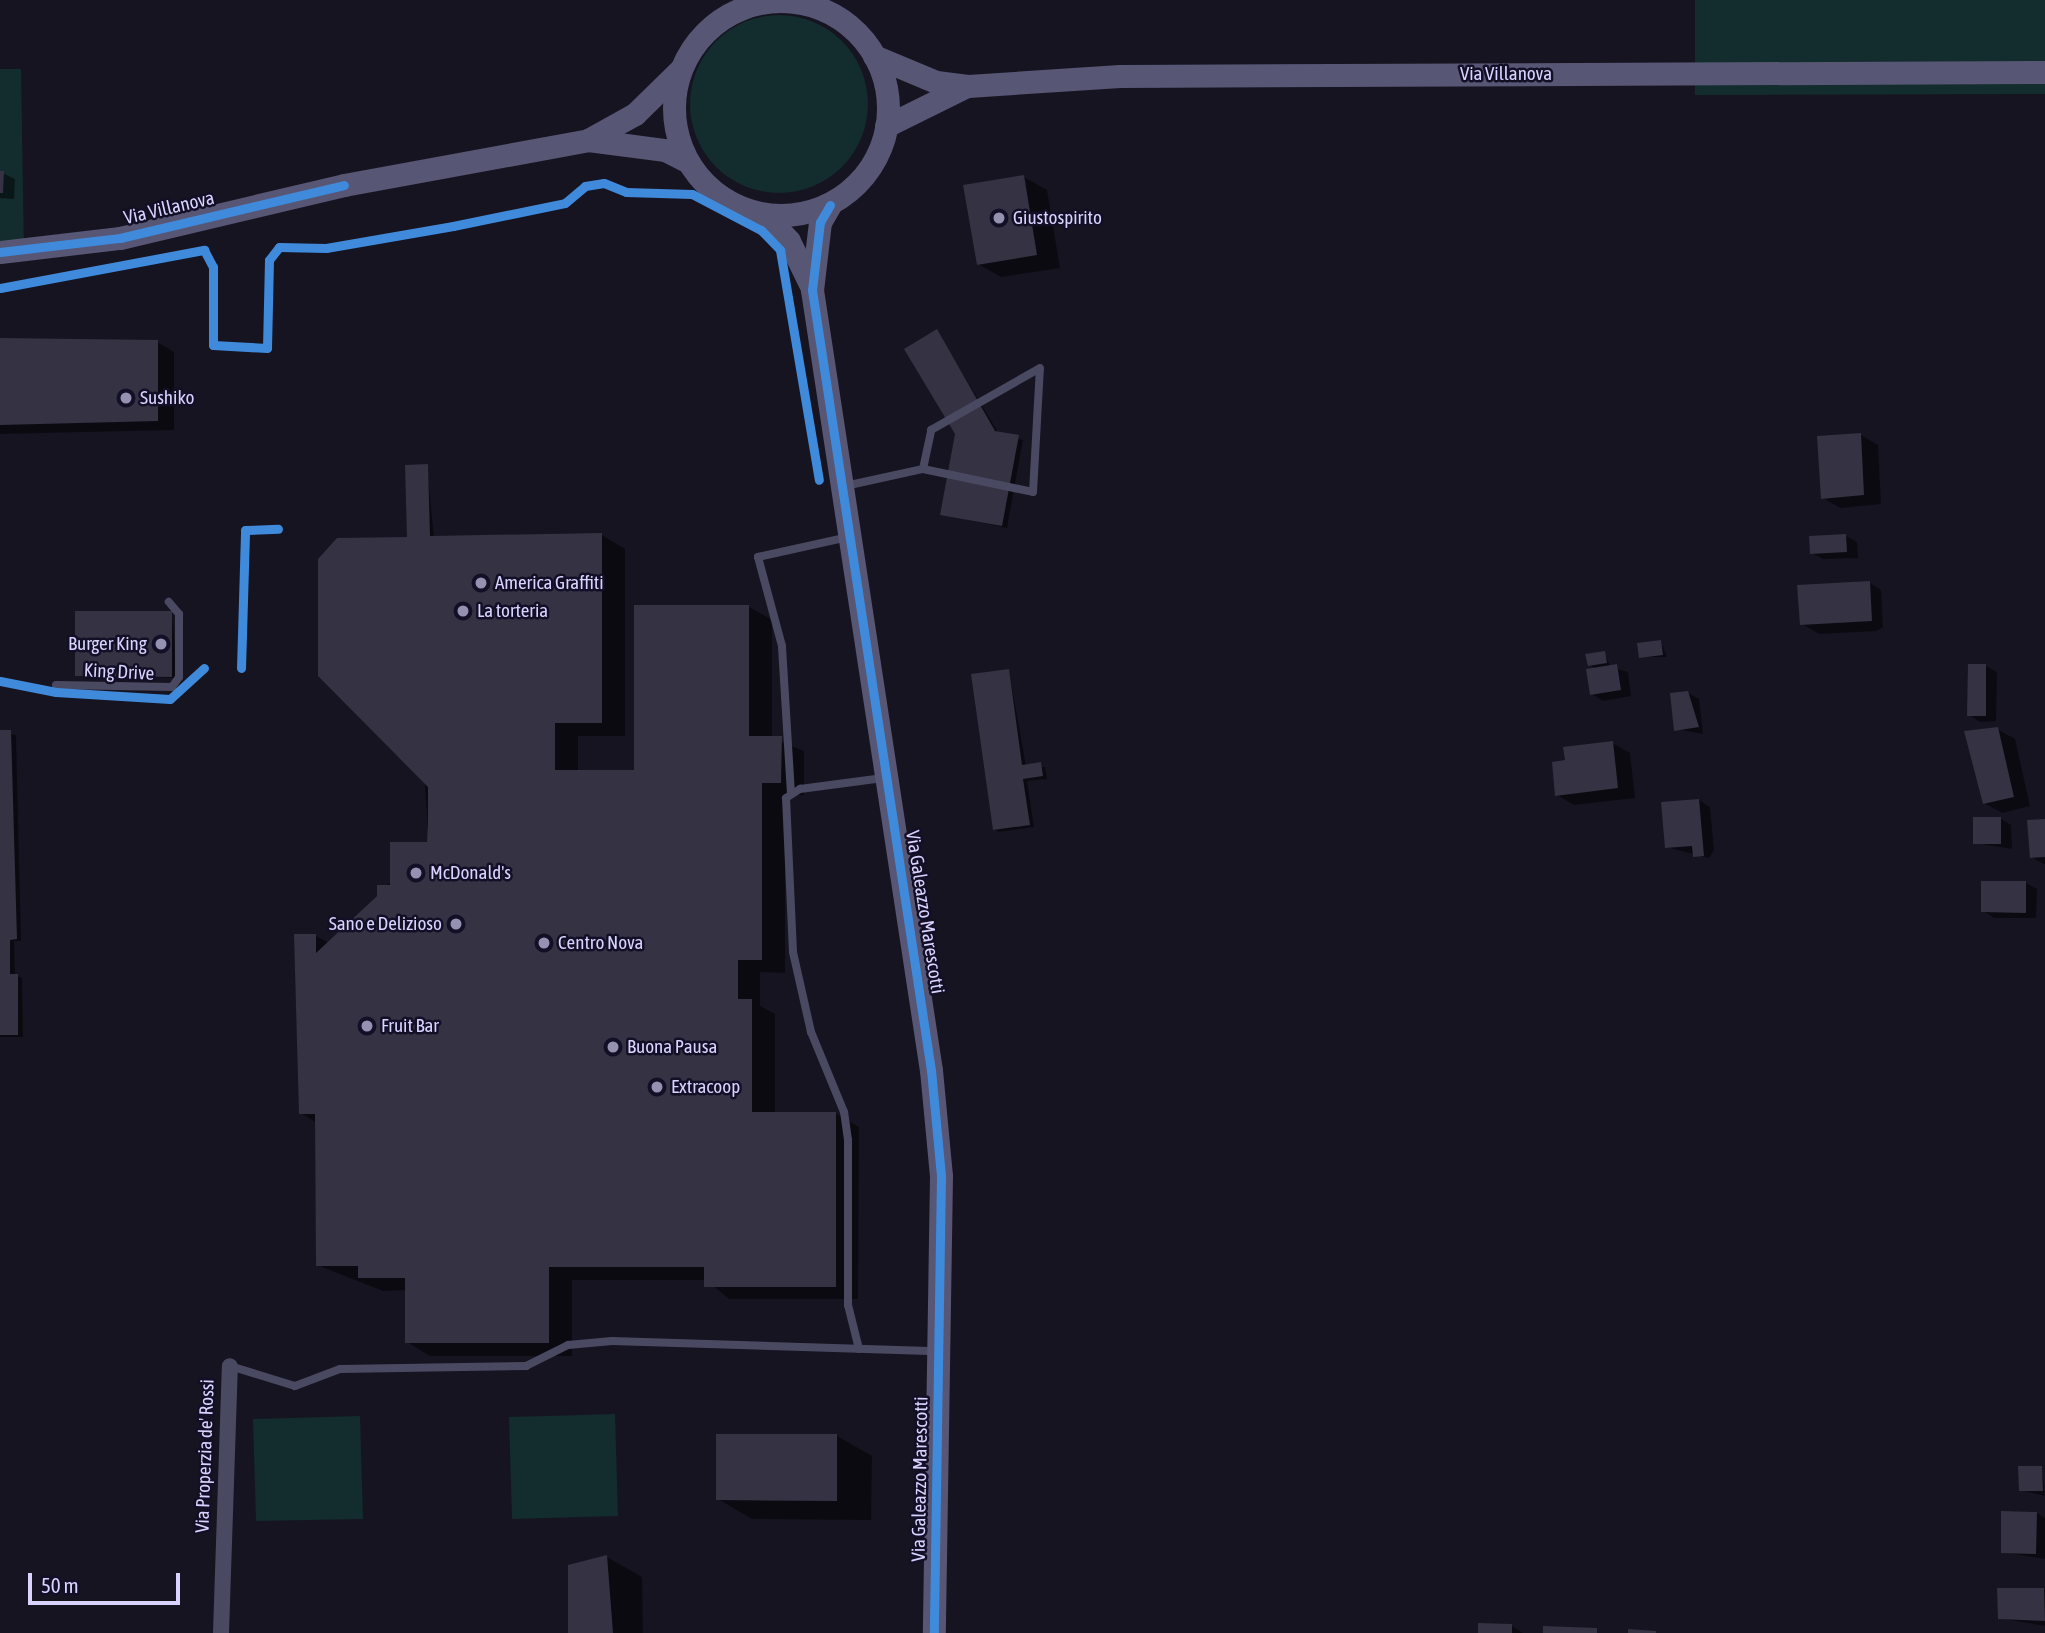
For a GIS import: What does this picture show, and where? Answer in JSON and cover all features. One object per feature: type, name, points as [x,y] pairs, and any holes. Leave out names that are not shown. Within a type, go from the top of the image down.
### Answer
[{"type":"main road","points":[[773,1],[832,14],[874,56],[888,102],[886,126],[866,174],[830,205],[794,215],[765,215],[707,187],[687,161],[676,132],[681,69],[717,22],[773,1]]},
{"type":"main road","name":"Via Villanova","points":[[874,56],[936,82],[968,86],[1120,76],[2045,72]]},
{"type":"main road","name":"Via Villanova","points":[[0,252],[120,238],[344,186],[588,139],[635,114],[681,69]]},
{"type":"main road","name":"Via Villanova","points":[[886,126],[968,86]]},
{"type":"main road","name":"Via Villanova","points":[[588,139],[653,147],[687,161]]},
{"type":"main road","name":"Via Galeazzo Marescotti","points":[[830,205],[820,222],[812,290],[887,778],[941,1176],[934,1633]]},
{"type":"main road","name":"Via Galeazzo Marescotti","points":[[765,215],[789,242],[812,290]]},
{"type":"street","name":"Via Properzia de' Rossi","points":[[221,1633],[230,1366]]},
{"type":"lane","points":[[843,487],[923,470],[1033,492],[1040,368],[931,430],[923,470]]},
{"type":"lane","points":[[791,794],[782,646],[758,557],[851,537]]},
{"type":"lane","name":"King Drive","points":[[56,685],[172,687],[179,677],[179,614],[169,602]]},
{"type":"lane","points":[[859,1349],[848,1304],[844,1112],[811,1032],[793,952],[785,848],[786,798],[791,794],[887,778]]},
{"type":"lane","points":[[230,1366],[295,1386],[340,1369],[526,1366],[568,1345],[601,1342],[940,1351]]},
{"type":"green space","points":[[1695,0],[2045,0],[2045,94],[1695,95]]},
{"type":"green space","points":[[779,15],[813,22],[842,41],[861,70],[868,104],[861,138],[842,167],[813,186],[779,193],[745,186],[716,167],[697,138],[690,104],[697,70],[716,41],[745,22]]},
{"type":"green space","points":[[0,69],[21,69],[24,252],[0,253]]},
{"type":"green space","points":[[615,1414],[618,1516],[512,1519],[509,1417]]},
{"type":"green space","points":[[360,1416],[363,1519],[256,1521],[253,1419]]},
{"type":"building","points":[[0,171],[4,171],[3,193],[0,193]]},
{"type":"building","points":[[1024,175],[1037,255],[977,265],[963,185]]},
{"type":"building","points":[[937,329],[995,431],[1019,435],[1002,526],[940,515],[955,434],[904,349]]},
{"type":"building","points":[[0,338],[158,340],[158,421],[0,425]]},
{"type":"building","points":[[1861,433],[1864,495],[1821,499],[1817,436]]},
{"type":"building","name":"Centro Nova","points":[[428,464],[430,536],[602,533],[602,723],[555,723],[555,770],[634,770],[634,605],[749,605],[749,736],[782,736],[781,783],[762,783],[762,960],[738,960],[738,999],[752,999],[752,1112],[836,1112],[836,1287],[704,1287],[704,1267],[549,1267],[549,1343],[405,1343],[405,1278],[358,1278],[358,1266],[316,1266],[315,1114],[299,1114],[294,934],[316,934],[316,953],[377,896],[377,885],[390,885],[390,842],[427,842],[428,823],[428,787],[318,676],[318,559],[337,538],[407,537],[405,465]]},
{"type":"building","points":[[1846,534],[1847,552],[1810,554],[1809,536]]},
{"type":"building","points":[[1870,581],[1872,621],[1800,625],[1797,585]]},
{"type":"building","points":[[75,611],[172,611],[172,677],[75,676]]},
{"type":"building","points":[[1661,640],[1663,655],[1639,658],[1637,643]]},
{"type":"building","points":[[1605,651],[1607,663],[1588,666],[1585,654]]},
{"type":"building","points":[[1617,664],[1621,690],[1590,695],[1586,669]]},
{"type":"building","points":[[1968,664],[1986,664],[1986,716],[1967,716]]},
{"type":"building","points":[[1009,669],[1022,765],[1041,762],[1043,776],[1023,779],[1030,825],[993,830],[971,674]]},
{"type":"building","points":[[1688,691],[1699,727],[1674,731],[1670,693]]},
{"type":"building","points":[[1998,727],[2014,797],[1983,804],[1964,731]]},
{"type":"building","points":[[0,730],[11,730],[17,939],[10,940],[10,974],[18,974],[18,1035],[0,1035]]},
{"type":"building","points":[[1613,741],[1618,788],[1555,796],[1552,762],[1565,760],[1563,747]]},
{"type":"building","points":[[1699,799],[1704,856],[1693,857],[1692,846],[1665,848],[1661,802]]},
{"type":"building","points":[[1973,817],[2001,817],[2001,844],[1973,844]]},
{"type":"building","points":[[2045,819],[2045,857],[2030,858],[2027,820]]},
{"type":"building","points":[[1981,881],[2026,881],[2026,913],[1981,912]]},
{"type":"building","points":[[716,1434],[837,1434],[837,1501],[716,1500]]},
{"type":"building","points":[[2018,1466],[2042,1466],[2043,1491],[2019,1491]]},
{"type":"building","points":[[2001,1511],[2037,1512],[2036,1554],[2001,1553]]},
{"type":"building","points":[[607,1555],[613,1633],[568,1633],[568,1565]]},
{"type":"building","points":[[1997,1588],[2044,1588],[2045,1621],[1998,1619]]},
{"type":"building","points":[[1478,1623],[1512,1624],[1512,1633],[1478,1633]]},
{"type":"building","points":[[1543,1626],[1597,1628],[1597,1633],[1543,1633]]},
{"type":"building","points":[[1628,1629],[1656,1631],[1656,1633],[1628,1633]]},
{"type":"cycle path","points":[[0,288],[204,250],[213,267],[213,345],[267,348],[269,260],[279,247],[326,248],[453,226],[565,203],[585,186],[604,183],[626,192],[692,194],[761,230],[780,250],[819,480]]},
{"type":"cycle path","points":[[0,252],[120,238],[344,185]]},
{"type":"cycle path","points":[[830,205],[820,222],[812,290],[931,1070],[941,1176],[934,1633]]},
{"type":"cycle path","points":[[241,668],[245,530],[278,529]]},
{"type":"cycle path","points":[[0,681],[56,692],[170,699],[204,668]]},
{"type":"place","name":"Giustospirito","points":[[999,218]]},
{"type":"place","name":"Sushiko","points":[[126,398]]},
{"type":"place","name":"America Graffiti","points":[[481,583]]},
{"type":"place","name":"La torteria","points":[[463,611]]},
{"type":"place","name":"Burger King","points":[[161,644]]},
{"type":"place","name":"McDonald's","points":[[416,873]]},
{"type":"place","name":"Sano e Delizioso","points":[[456,924]]},
{"type":"place","name":"Centro Nova","points":[[544,943]]},
{"type":"place","name":"Fruit Bar","points":[[367,1026]]},
{"type":"place","name":"Buona Pausa","points":[[613,1047]]},
{"type":"place","name":"Extracoop","points":[[657,1087]]}]
